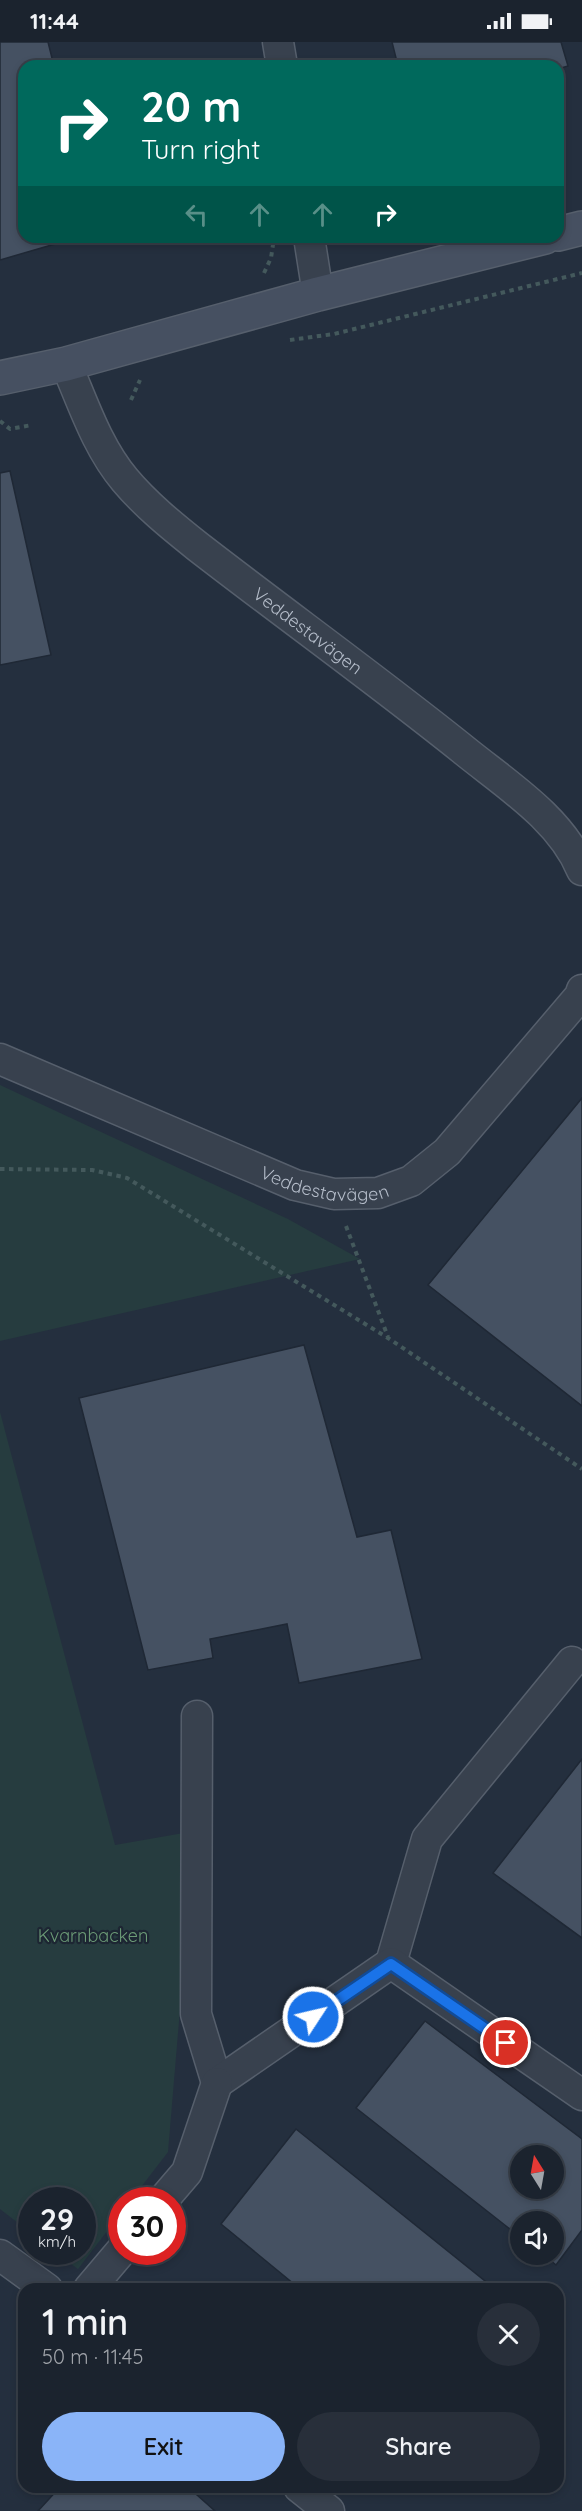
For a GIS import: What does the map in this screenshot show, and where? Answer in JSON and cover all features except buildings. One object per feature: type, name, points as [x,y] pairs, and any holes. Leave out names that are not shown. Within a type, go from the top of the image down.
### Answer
[{"type":"street","points":[[278,42],[281,60]]},
{"type":"street","points":[[564,232],[582,228]]},
{"type":"street","points":[[310,243],[318,294]]},
{"type":"street","points":[[0,378],[66,364],[318,294],[521,243]]},
{"type":"street","name":"Veddestavägen","points":[[66,364],[101,445],[124,479],[155,510],[197,546],[419,714],[543,814],[577,857],[582,870]]},
{"type":"street","name":"Veddestavägen","points":[[0,1059],[278,1179],[334,1194],[378,1193],[411,1181],[447,1152],[581,994]]},
{"type":"street","points":[[217,2083],[391,1964],[428,1839],[572,1662]]},
{"type":"street","points":[[174,2187],[187,2172],[217,2083],[196,2014],[196,1716]]},
{"type":"street","points":[[391,1964],[582,2096]]},
{"type":"street","points":[[0,2255],[39,2283]]},
{"type":"street","points":[[94,2283],[109,2265]]},
{"type":"street","points":[[306,2493],[329,2511]]},
{"type":"path","points":[[280,341],[334,334],[582,273]]},
{"type":"path","points":[[131,399],[136,384],[145,374]]},
{"type":"path","points":[[0,421],[10,429],[32,425]]},
{"type":"path","points":[[0,1169],[92,1170],[127,1178],[388,1338],[582,1468]]},
{"type":"path","points":[[334,1194],[388,1338]]},
{"type":"green space","points":[[0,1085],[288,1219],[360,1259],[0,1341]]},
{"type":"green space","name":"Kvarnbacken","points":[[0,1412],[115,1845],[195,1831],[168,2152],[141,2187],[108,2187],[108,2230],[96,2246],[96,2187],[18,2187],[18,2223],[0,2209]]},
{"type":"route","points":[[313,2017],[391,1964],[506,2043]]}]
